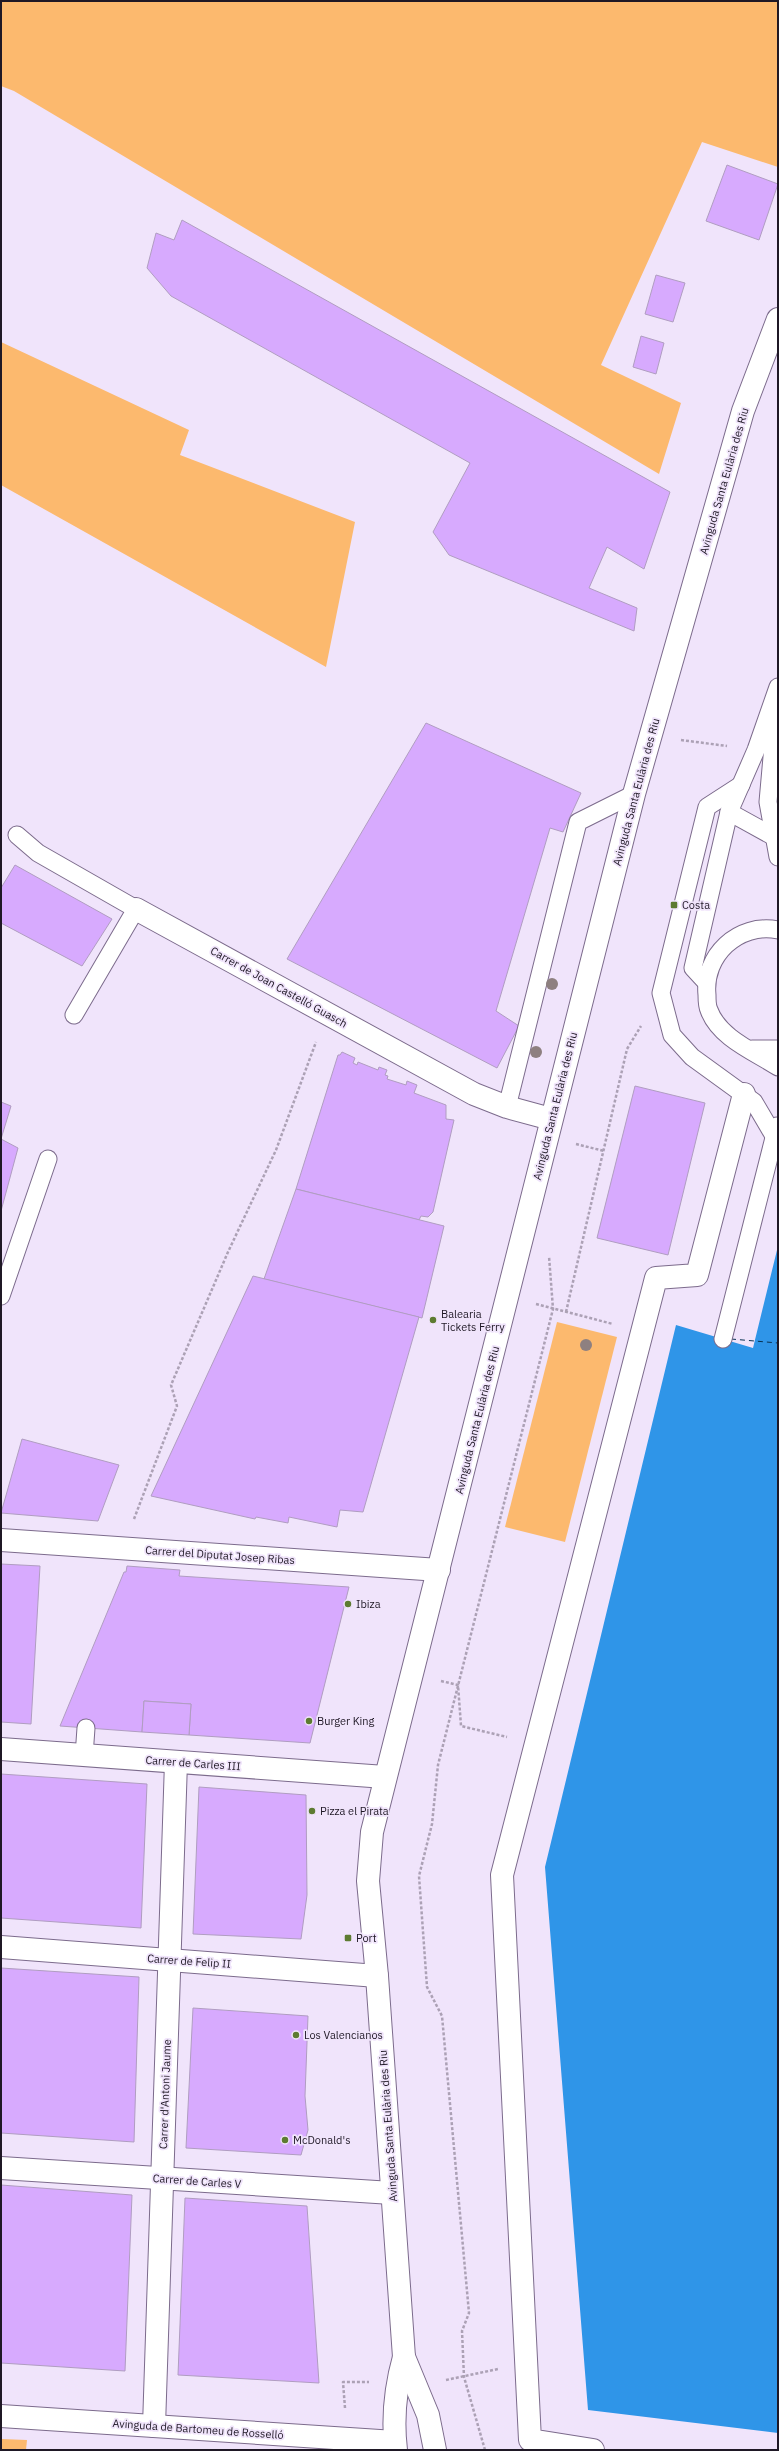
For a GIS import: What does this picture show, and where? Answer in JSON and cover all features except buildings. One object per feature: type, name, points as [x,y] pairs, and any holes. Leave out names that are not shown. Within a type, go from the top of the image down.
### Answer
[{"type":"street","name":"Avinguda Santa Eulària des Riu","points":[[396,2446],[394,2405],[404,2357],[377,1976],[368,1881],[372,1832],[634,794],[743,411],[778,319]]},
{"type":"street","name":"Carrer de Joan Castelló Guasch","points":[[136,908],[474,1094],[507,1107],[551,1119]]},
{"type":"street","points":[[592,2450],[530,2440],[502,1875],[656,1278],[697,1275],[744,1094]]},
{"type":"street","name":"Carrer del Diputat Josep Ribas","points":[[1,1540],[439,1570]]},
{"type":"street","name":"Carrer de Carles III","points":[[1,1750],[385,1777]]},
{"type":"street","name":"Carrer d'Antoni Jaume","points":[[154,2426],[176,1762]]},
{"type":"street","name":"Carrer de Felip II","points":[[1,1947],[377,1976]]},
{"type":"street","name":"Carrer de Carles V","points":[[1,2168],[392,2193]]},
{"type":"street","name":"Avinguda Santa Eulària des Riu","points":[[404,2357],[428,2415],[435,2450]]},
{"type":"street","points":[[394,2405],[408,2404],[428,2415]]},
{"type":"street","name":"Avinguda de Bartomeu de Rosselló","points":[[1,2416],[154,2426],[396,2446]]},
{"type":"lane","points":[[706,981],[693,968],[728,812],[756,750],[778,687]]},
{"type":"lane","points":[[778,693],[768,802],[778,857]]},
{"type":"lane","points":[[723,1339],[776,1129],[754,1102],[692,1058],[672,1035],[661,993],[707,807],[741,785]]},
{"type":"lane","points":[[507,1107],[578,822],[634,794]]},
{"type":"lane","points":[[728,812],[775,838]]},
{"type":"lane","name":"Carrer de Joan Castelló Guasch","points":[[17,835],[38,854],[136,908]]},
{"type":"lane","points":[[74,1015],[136,908]]},
{"type":"lane","points":[[778,930],[767,928],[746,932],[727,943],[713,960],[706,981],[708,1010],[725,1035],[752,1049],[778,1067]]},
{"type":"lane","points":[[752,1049],[778,1049]]},
{"type":"lane","points":[[1,1296],[48,1159]]},
{"type":"lane","points":[[84,1756],[86,1728]]},
{"type":"path","points":[[650,736],[756,750]]},
{"type":"path","points":[[566,1312],[627,1049],[661,993]]},
{"type":"path","points":[[123,1548],[177,1406],[171,1385],[228,1252],[276,1150],[316,1041]]},
{"type":"path","points":[[507,1296],[642,1332]]},
{"type":"path","points":[[485,2450],[464,2377],[462,2331],[469,2313],[468,2297],[442,2016],[428,1987],[419,1876],[432,1824],[438,1765],[528,1408]]},
{"type":"path","points":[[412,1674],[458,1685]]},
{"type":"path","points":[[458,1685],[461,1726],[536,1744]]},
{"type":"shaded area","points":[[1,1],[778,1],[778,167],[702,142],[601,365],[681,403],[659,474],[14,91],[1,86]]},
{"type":"shaded area","points":[[1,342],[189,430],[180,455],[355,522],[326,667],[1,485]]},
{"type":"shaded area","points":[[557,1322],[617,1337],[565,1542],[505,1527]]},
{"type":"shaded area","points":[[1,2439],[27,2440],[26,2450],[1,2450]]},
{"type":"water","points":[[778,1246],[778,2433],[588,2410],[545,1867],[676,1325],[753,1348]]},
{"type":"ferry route","points":[[731,1339],[778,1343]]},
{"type":"place","name":"Costa","points":[[674,905]]},
{"type":"place","name":"Balearia Tickets Ferry","points":[[433,1320]]},
{"type":"place","name":"Ibiza","points":[[348,1604]]},
{"type":"place","name":"Burger King","points":[[309,1721]]},
{"type":"place","name":"Pizza el Pirata","points":[[312,1811]]},
{"type":"place","name":"Port","points":[[348,1938]]},
{"type":"place","name":"Los Valencianos","points":[[296,2035]]},
{"type":"place","name":"McDonald's","points":[[285,2140]]}]
